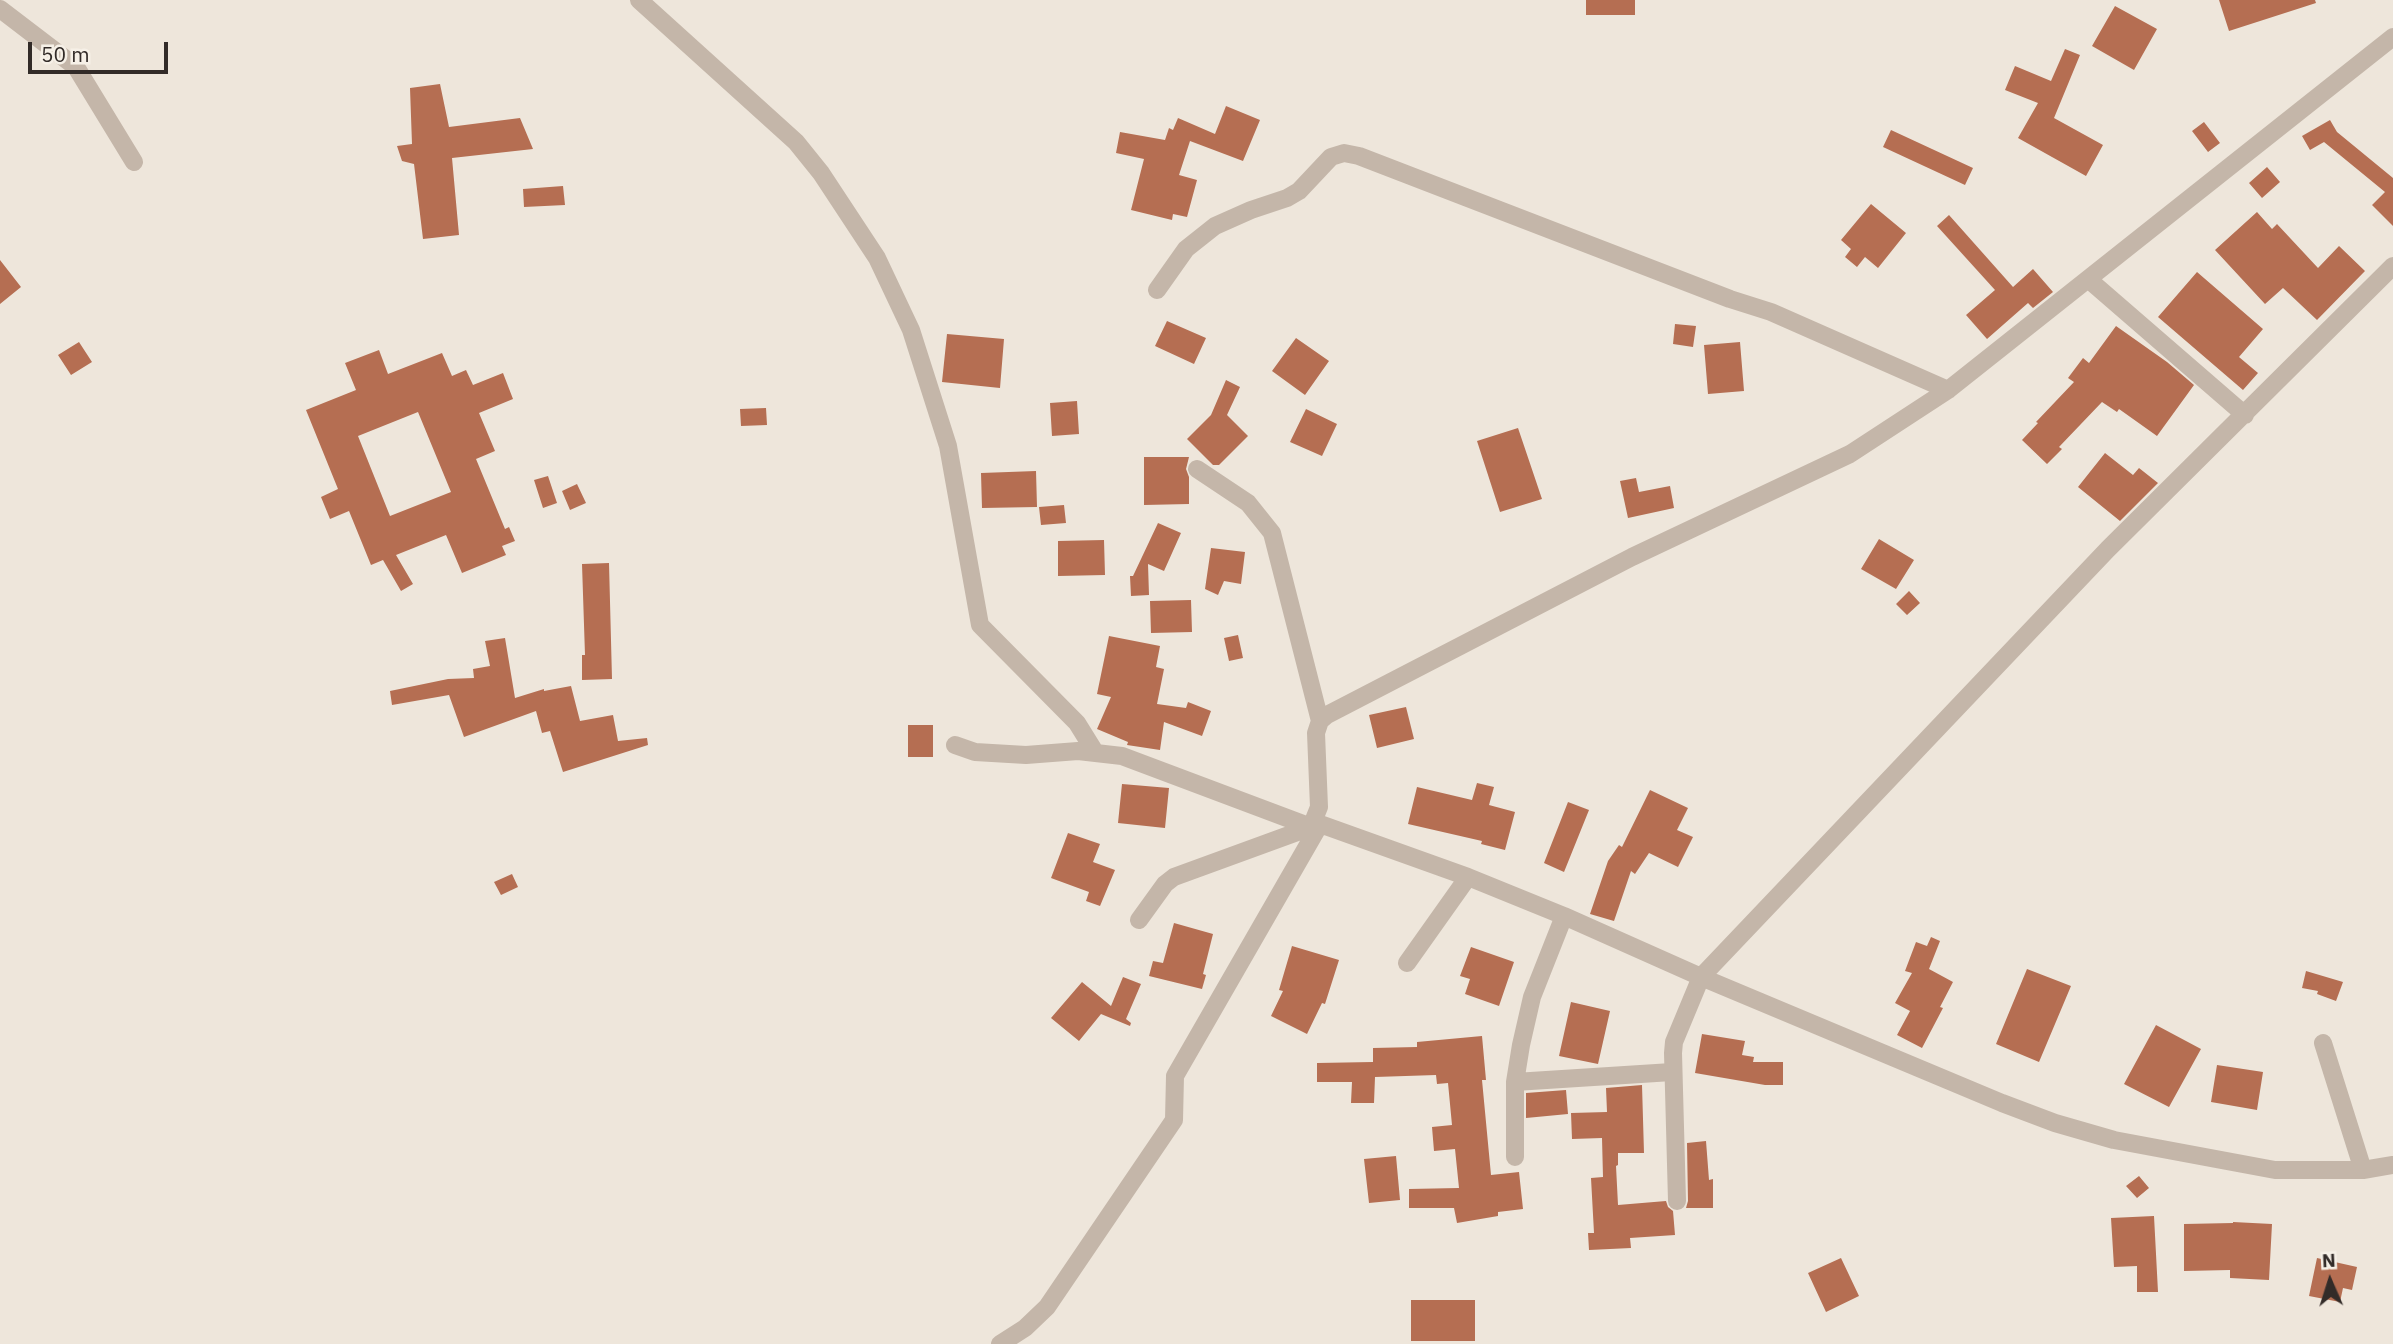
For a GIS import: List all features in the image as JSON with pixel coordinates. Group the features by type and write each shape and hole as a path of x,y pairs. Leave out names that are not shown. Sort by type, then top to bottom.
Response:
{"street":[{"path":"639,0 796,142 827,182 877,258 911,330 948,446 980,625 1077,723 1095,752"},
{"path":"0,9 76,68 134,162"},
{"path":"1000,1344 1025,1328 1047,1307 1174,1120 1175,1076 1315,826 1319,807 1316,733 1320,722 1327,715 1632,557 1850,454 1948,390 2393,37"},
{"path":"1157,290 1186,249 1215,226 1287,198 1299,191 1331,157 1344,153 1359,156 1730,299 1771,312 1948,390"},
{"path":"1677,1201 1672,1072 1674,1042 1701,977 2108,549 2393,266"},
{"path":"2088,279 2245,415"},
{"path":"1197,469 1248,503 1272,533 1320,722"},
{"path":"955,745 975,752 1026,755 1095,752 1122,756 1315,826 1468,877 1701,977 2055,1123 2114,1139 2275,1170 2363,1170 2393,1165"},
{"path":"1139,920 1165,884 1174,877 1315,826"},
{"path":"1407,963 1468,877"},
{"path":"1515,1157 1515,1082 1532,997 1564,916"},
{"path":"2323,1043 2363,1170"},
{"path":"1515,1082 1672,1072"}],"building":[{"path":"1586,0 1635,0 1635,15 1586,15"},
{"path":"2219,0 2315,0 2316,3 2229,31"},
{"path":"2115,6 2157,29 2134,70 2092,46"},
{"path":"2065,49 2080,55 2054,118 2103,145 2086,176 2018,138 2038,103 2005,90 2015,66 2051,81"},
{"path":"440,84 449,127 520,118 533,149 452,158 459,235 423,239 414,164 402,161 397,146 412,144 410,88"},
{"path":"1226,106 1260,120 1243,161 1190,141 1179,175 1197,180 1187,217 1173,214 1172,220 1131,210 1144,159 1116,153 1120,132 1165,140 1169,128 1173,130 1178,118 1215,134"},
{"path":"2330,120 2337,132 2393,178 2393,226 2372,205 2385,192 2324,142 2310,150 2302,136"},
{"path":"2204,122 2220,143 2208,152 2192,131"},
{"path":"1891,130 1973,168 1965,185 1883,147"},
{"path":"2267,167 2280,182 2262,198 2249,183"},
{"path":"563,186 565,205 524,207 523,189"},
{"path":"1871,204 1906,233 1878,268 1865,257 1857,267 1845,257 1851,249 1841,240"},
{"path":"2257,212 2272,229 2277,224 2318,268 2339,246 2365,271 2317,320 2283,288 2265,304 2215,250"},
{"path":"1949,215 2013,287 2033,269 2053,292 2033,308 2028,303 1987,339 1966,315 1995,290 1937,226"},
{"path":"0,260 21,287 0,304"},
{"path":"2197,272 2263,329 2239,357 2258,373 2243,390 2158,317"},
{"path":"1167,321 1206,338 1194,364 1155,346"},
{"path":"1675,324 1696,326 1693,347 1673,344"},
{"path":"2116,326 2194,385 2157,436 2119,409 2117,412 2102,402 2059,447 2062,449 2047,464 2022,440 2074,382 2068,378 2083,358 2089,363"},
{"path":"947,334 1004,339 1000,388 942,382"},
{"path":"1296,338 1329,361 1305,395 1272,371"},
{"path":"79,342 92,362 71,375 58,355"},
{"path":"1740,342 1744,391 1708,394 1704,345"},
{"path":"379,350 388,374 442,353 452,376 466,370 473,385 503,373 513,399 479,413 495,451 476,459 505,529 509,527 515,541 502,546 506,555 462,573 446,535 396,555 413,584 401,591 383,560 371,565 349,511 330,519 321,497 338,489 306,410 356,390 345,363","holes":["418,412 451,492 390,516 358,436"]},
{"path":"1226,380 1240,387 1227,415 1248,436 1219,465 1213,465 1187,439 1211,415"},
{"path":"1077,401 1079,434 1052,436 1050,403"},
{"path":"766,408 767,425 741,426 740,409"},
{"path":"1306,409 1337,424 1322,456 1290,442"},
{"path":"1518,428 1542,499 1500,512 1477,441"},
{"path":"2105,453 2133,475 2139,468 2158,483 2120,521 2078,487"},
{"path":"1144,457 1189,457 1186,469 1189,477 1189,504 1144,505"},
{"path":"1036,471 1037,507 982,508 981,473"},
{"path":"548,476 557,503 543,508 534,480"},
{"path":"1636,478 1639,492 1670,486 1674,508 1628,518 1620,481"},
{"path":"577,484 586,503 570,510 562,491"},
{"path":"1064,505 1066,523 1041,525 1039,507"},
{"path":"1158,523 1181,533 1164,571 1148,564 1149,595 1131,596 1130,576 1133,576"},
{"path":"1879,539 1914,560 1896,589 1861,569"},
{"path":"1104,540 1105,575 1058,576 1058,541"},
{"path":"1211,548 1245,552 1241,584 1224,581 1218,595 1205,589"},
{"path":"609,563 612,679 582,680 582,655 585,655 582,564"},
{"path":"1909,591 1920,603 1907,615 1896,604"},
{"path":"1191,600 1192,632 1151,633 1150,601"},
{"path":"1238,635 1243,658 1229,661 1224,638"},
{"path":"1109,636 1160,646 1156,667 1164,669 1157,704 1186,708 1188,702 1211,711 1202,736 1164,722 1160,750 1127,745 1128,742 1097,729 1111,697 1097,694"},
{"path":"505,638 515,698 544,689 571,686 580,721 613,715 618,741 647,738 648,745 563,772 550,731 542,733 536,711 464,737 449,695 392,705 390,691 448,679 474,678 473,669 490,666 485,641"},
{"path":"1406,707 1414,739 1377,748 1369,715"},
{"path":"908,725 933,725 933,757 908,757"},
{"path":"1477,783 1494,787 1489,805 1515,812 1505,850 1481,844 1482,841 1408,824 1417,787 1472,800"},
{"path":"1122,784 1169,788 1165,828 1118,823"},
{"path":"1650,790 1688,808 1677,830 1693,837 1678,867 1649,853 1635,874 1631,871 1614,921 1590,914 1608,861 1619,845 1622,847"},
{"path":"1568,802 1589,810 1564,872 1544,863"},
{"path":"1068,833 1100,844 1093,862 1115,870 1100,906 1086,901 1089,892 1051,878"},
{"path":"512,874 518,887 501,895 494,882"},
{"path":"1174,923 1213,934 1202,989 1149,976 1153,961 1163,963"},
{"path":"1931,937 1940,941 1929,969 1953,982 1922,1048 1897,1035 1910,1011 1895,1003 1912,973 1905,971 1916,942 1927,946"},
{"path":"1292,946 1339,960 1325,1004 1322,1003 1307,1034 1271,1016 1283,991 1279,990"},
{"path":"1471,947 1514,962 1499,1006 1465,994 1470,979 1460,976"},
{"path":"2027,969 2071,986 2039,1062 1996,1044"},
{"path":"2306,971 2343,982 2336,1001 2317,994 2318,991 2302,988"},
{"path":"1123,977 1141,984 1126,1019 1131,1023 1130,1026 1101,1014 1079,1041 1051,1018 1082,982 1111,1006"},
{"path":"1571,1002 1610,1011 1598,1064 1559,1056"},
{"path":"2156,1025 2201,1049 2169,1107 2124,1084"},
{"path":"1702,1034 1745,1041 1742,1055 1754,1057 1753,1062 1783,1062 1783,1085 1765,1085 1695,1073"},
{"path":"1482,1036 1486,1080 1482,1080 1491,1175 1519,1172 1523,1209 1498,1212 1498,1216 1457,1223 1454,1208 1409,1208 1409,1189 1459,1188 1455,1149 1434,1151 1432,1127 1452,1125 1448,1083 1437,1084 1436,1075 1375,1077 1374,1103 1351,1103 1352,1082 1317,1082 1317,1063 1373,1062 1373,1048 1417,1047 1417,1042"},
{"path":"2217,1065 2263,1072 2257,1110 2211,1102"},
{"path":"1642,1085 1644,1153 1618,1153 1618,1205 1666,1201 1673,1211 1675,1235 1630,1238 1631,1248 1589,1250 1588,1233 1594,1233 1591,1178 1603,1177 1602,1138 1572,1139 1571,1113 1607,1112 1606,1088"},
{"path":"1566,1090 1568,1114 1526,1118 1526,1093"},
{"path":"1706,1141 1709,1180 1713,1179 1713,1208 1686,1208 1687,1143"},
{"path":"1396,1156 1400,1200 1369,1203 1364,1159"},
{"path":"2139,1176 2149,1188 2137,1198 2126,1186"},
{"path":"2154,1216 2158,1292 2137,1292 2137,1266 2114,1267 2111,1218"},
{"path":"2184,1224 2272,1224 2269,1280 2230,1278 2230,1270 2184,1271"},
{"path":"1841,1258 1859,1296 1826,1312 1808,1273"},
{"path":"2317,1258 2357,1267 2352,1290 2343,1288 2340,1302 2309,1296"},
{"path":"1411,1300 1475,1300 1475,1341 1411,1341"}]}
